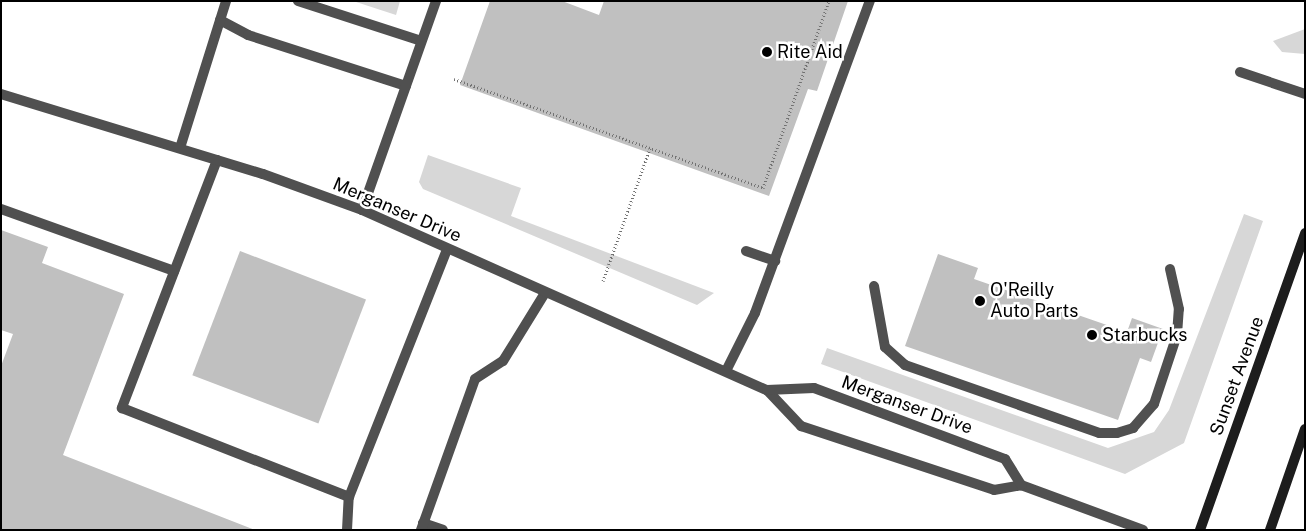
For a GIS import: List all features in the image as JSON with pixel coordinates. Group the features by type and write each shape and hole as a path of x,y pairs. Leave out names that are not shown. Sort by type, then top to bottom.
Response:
{"main road":[{"name":"Sunset Avenue","path":"1200,530 1305,233"},
{"path":"1270,530 1305,429"}],"street":[{"path":"180,148 226,1"},
{"path":"298,1 422,41"},
{"path":"362,210 436,1"},
{"path":"726,371 775,261 870,1"},
{"path":"220,20 248,35 406,86"},
{"path":"1240,72 1305,94"},
{"name":"Merganser Drive","path":"1,94 180,148 362,210 545,293 767,390 801,426 994,490 1021,485 1005,459 814,388 767,390"},
{"path":"217,160 122,408 349,497"},
{"path":"1,209 174,271"},
{"path":"347,530 349,497 447,249"},
{"path":"746,251 775,261"},
{"path":"874,286 885,347 906,365 1099,433 1117,433 1133,428 1154,404 1174,344 1179,309 1170,269"},
{"path":"443,530 422,526 475,379 503,361 545,293"},
{"path":"1021,485 1143,530"}],"path":[{"path":"454,79 763,188 829,1"},
{"path":"603,281 650,148"}],"shaded area":[{"path":"353,1 400,1 396,15"},
{"path":"1305,29 1305,54 1282,52 1273,41"},
{"path":"428,155 521,188 511,216 714,293 697,305 423,189 419,182"},
{"path":"1244,214 1263,221 1184,443 1125,474 821,364 827,348 1108,448 1154,432 1169,410"}],"building":[{"path":"490,1 562,1 599,15 604,1 848,1 817,91 808,89 769,196 460,85"},
{"path":"1,230 48,247 42,263 124,294 63,455 255,530 1,530 1,366 13,334 1,330"},
{"path":"240,251 366,299 318,424 192,375"},
{"path":"938,254 978,268 974,279 1127,332 1132,318 1163,329 1151,362 1140,358 1118,420 905,346"}],"place":[{"name":"Rite Aid","path":"767,52"},
{"name":"O'Reilly Auto Parts","path":"980,301"},
{"name":"Starbucks","path":"1092,335"}]}
